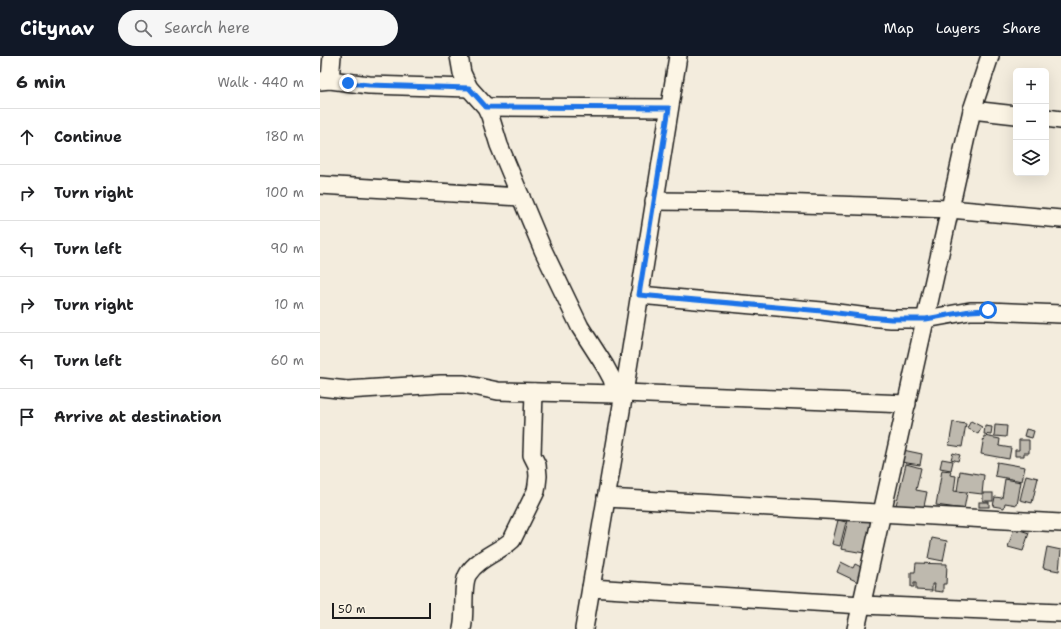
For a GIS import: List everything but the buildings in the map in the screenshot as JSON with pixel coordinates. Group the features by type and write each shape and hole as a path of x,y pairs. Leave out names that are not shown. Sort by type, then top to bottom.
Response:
{"street":[{"path":"332,56 325,80 369,85 469,88"},
{"path":"459,56 462,73 469,88 486,107 490,116 499,145 543,250 580,327 605,366 620,394"},
{"path":"584,629 606,498 620,394 639,295 678,56"},
{"path":"856,629 972,110 990,56"},
{"path":"486,107 669,108"},
{"path":"972,110 1013,115"},
{"path":"1049,118 1061,120"},
{"path":"320,185 521,197"},
{"path":"654,201 746,202 950,209 1061,219"},
{"path":"639,295 822,311 868,317 926,319 970,311 988,310 1061,314"},
{"path":"320,387 347,390 464,384 498,391 907,404"},
{"path":"462,629 467,575 473,568 512,540 536,491 538,476 537,465 532,455 534,392"},
{"path":"606,498 1061,523"},
{"path":"591,588 862,605 1061,613"}],"route":[{"path":"348,83 469,88 486,107 669,108 639,295 822,311 891,319 926,319 970,311 988,310"}]}
